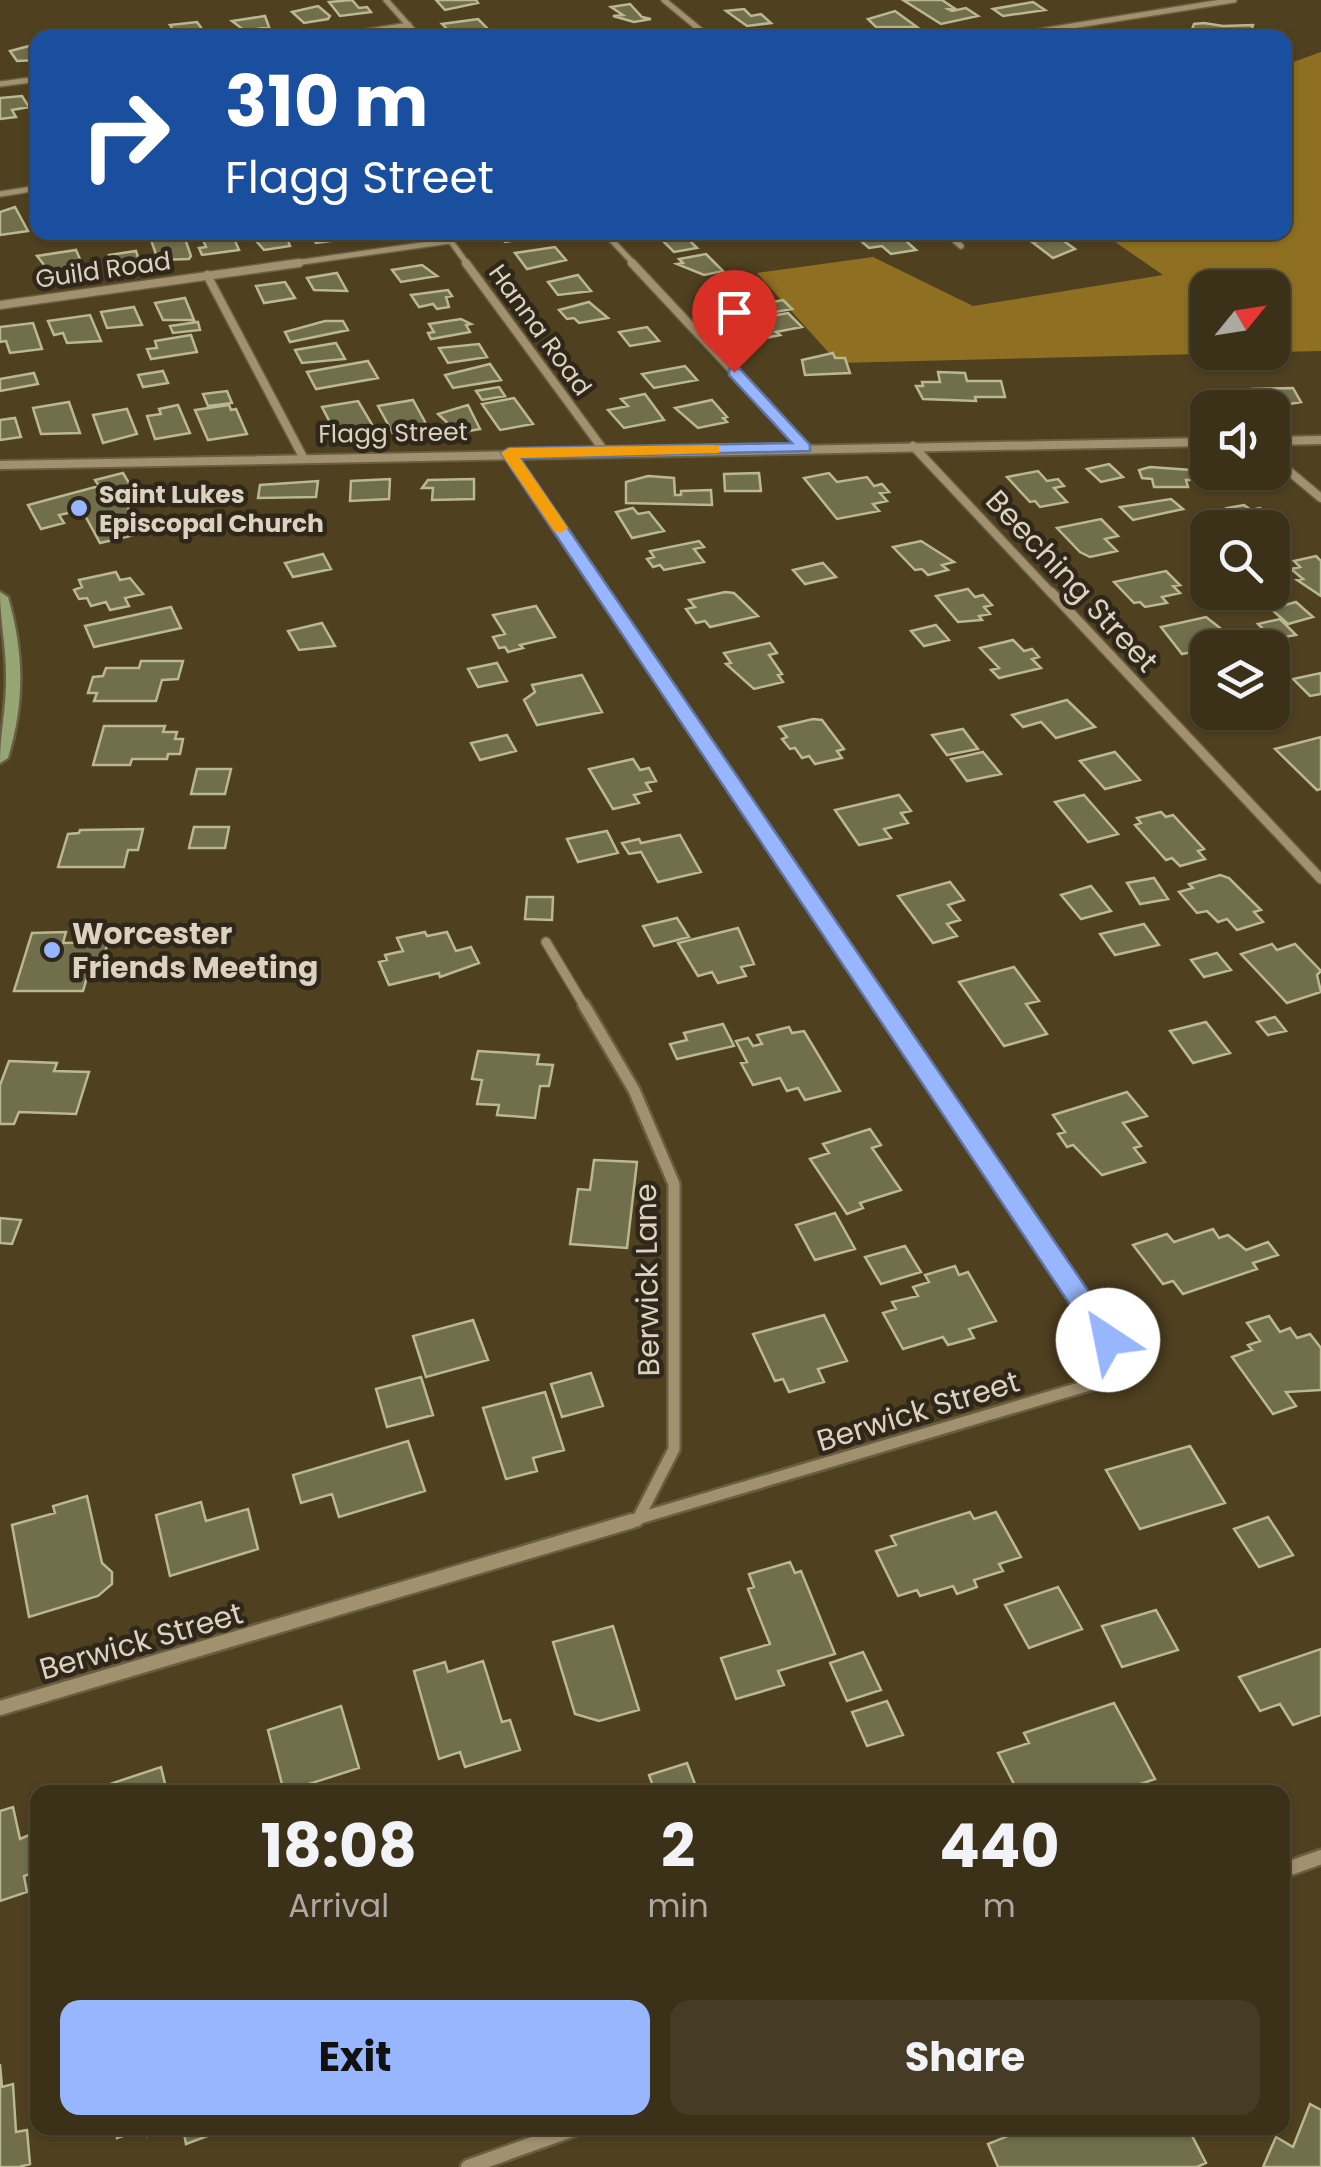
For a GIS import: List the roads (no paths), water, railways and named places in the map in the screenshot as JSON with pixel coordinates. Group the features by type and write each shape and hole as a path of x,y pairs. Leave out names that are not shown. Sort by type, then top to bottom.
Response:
{"main road":[{"path":"0,596 16,698 0,758"}],"street":[{"path":"386,0 413,30"},
{"path":"664,0 700,30"},
{"path":"1047,30 1234,0"},
{"path":"376,30 409,25"},
{"path":"0,84 30,79"},
{"path":"0,194 30,189"},
{"path":"611,240 805,448"},
{"path":"954,240 961,246"},
{"name":"Guild Road","path":"0,304 450,241"},
{"name":"Hanna Road","path":"450,241 604,452"},
{"path":"206,275 304,457"},
{"path":"1290,441 1321,440"},
{"name":"Flagg Street","path":"0,465 1190,442"},
{"name":"Beeching Street","path":"913,446 1321,879"},
{"name":"Berwick Street","path":"0,1708 1130,1373 509,453"},
{"path":"1290,472 1321,498"},
{"name":"Berwick Lane","path":"546,942 642,1105 674,1184 674,1449 637,1521"},
{"path":"1290,1868 1321,1857"},
{"path":"468,2167 557,2135"}],"place":[{"name":"Saint Lukes Episcopal Church","path":"79,508"},
{"name":"Worcester Friends Meeting","path":"52,950"}]}
